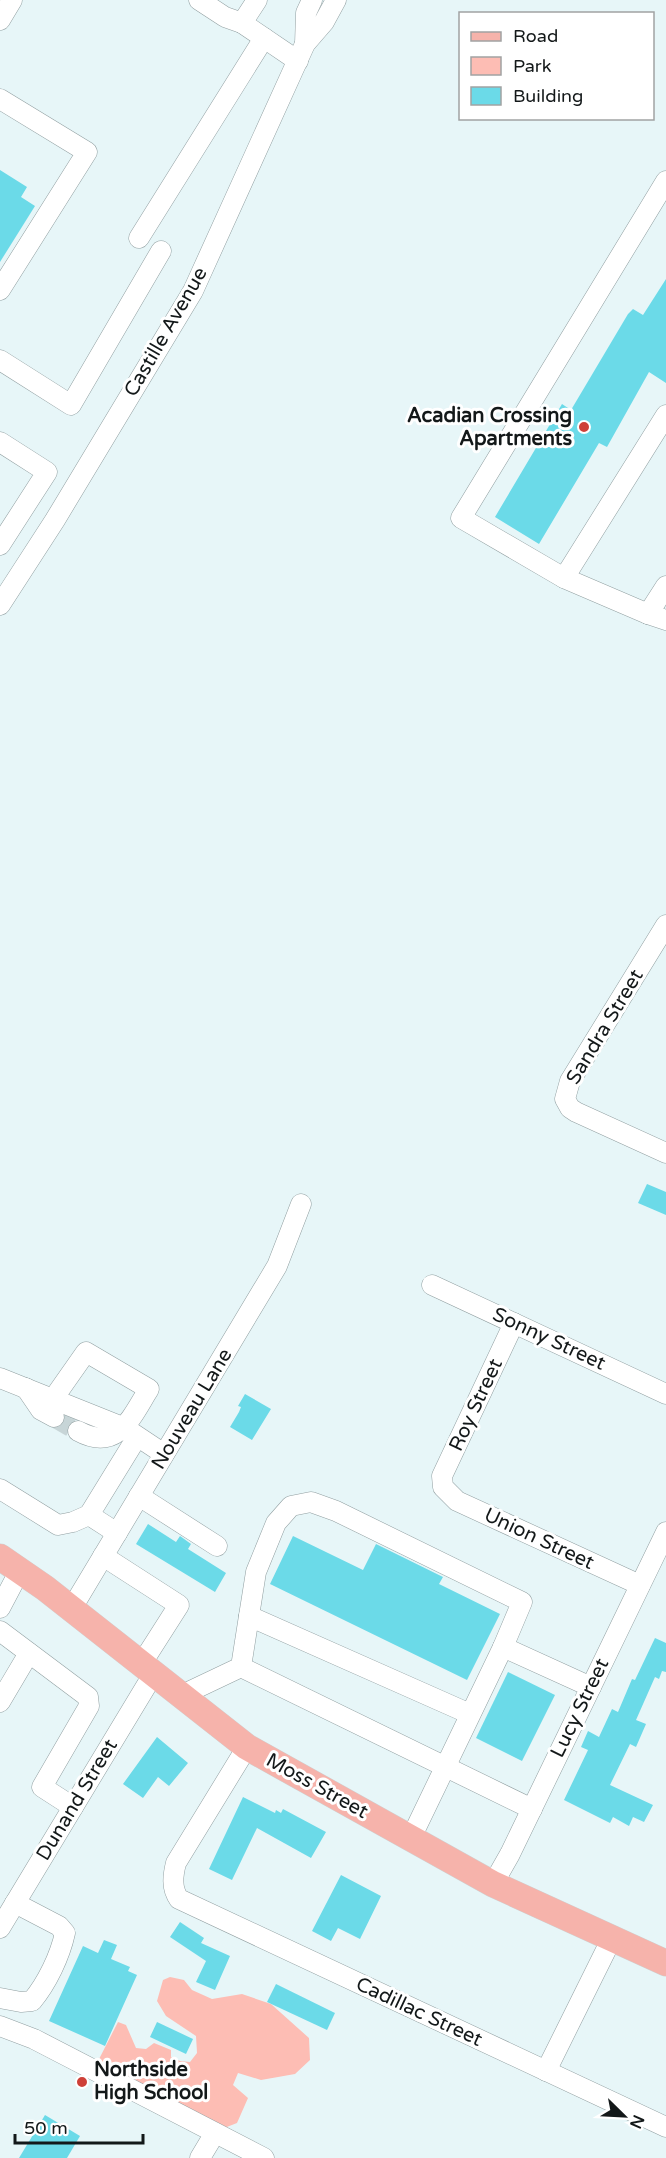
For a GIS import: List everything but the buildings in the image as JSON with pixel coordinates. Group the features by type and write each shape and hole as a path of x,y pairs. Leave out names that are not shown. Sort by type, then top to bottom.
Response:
{"main road":[{"name":"Moss Street","path":"10,1564 72,1608 247,1747 494,1884 666,1963"}],"street":[{"path":"0,20 12,0"},
{"path":"199,0 225,17 242,23 264,38 302,53"},
{"path":"242,23 257,0"},
{"name":"Castille Avenue","path":"302,53 306,13 312,0"},
{"name":"Castille Avenue","path":"0,605 56,520 194,291 302,53 336,0"},
{"path":"140,238 264,38"},
{"path":"0,99 87,152 0,290"},
{"path":"666,182 461,518 564,578 657,617 666,585"},
{"path":"0,360 71,405 161,251"},
{"path":"564,578 666,415"},
{"path":"0,442 47,471 0,545"},
{"name":"Sandra Street","path":"666,925 570,1082 565,1099 570,1108 576,1112 666,1153"},
{"name":"Nouveau Lane","path":"72,1608 277,1266 301,1204"},
{"name":"Sonny Street","path":"432,1285 666,1394"},
{"name":"Roy Street","path":"443,1487 442,1476 514,1323"},
{"path":"0,1489 58,1525 89,1515 131,1433 149,1389 86,1352 53,1408"},
{"path":"0,1378 26,1388 53,1408 131,1433 164,1454"},
{"path":"78,1431 94,1436 110,1437 131,1433"},
{"name":"Union Street","path":"443,1487 457,1501 640,1585"},
{"path":"139,1496 217,1546"},
{"path":"241,1667 256,1572 276,1523 291,1506 311,1502 336,1511 522,1602 503,1647 411,1838"},
{"path":"89,1515 117,1533"},
{"name":"Lucy Street","path":"494,1884 666,1532"},
{"name":"Dunand Street","path":"0,1928 73,1807 148,1668 179,1605 103,1556"},
{"path":"0,1608 10,1564"},
{"path":"249,1616 470,1714"},
{"path":"0,1631 88,1697 89,1706 42,1787 73,1807"},
{"path":"503,1647 591,1687"},
{"path":"0,1702 29,1653"},
{"path":"182,1695 241,1667"},
{"path":"241,1667 532,1809"},
{"name":"Cadillac Street","path":"247,1747 180,1854 173,1874 175,1894 178,1899 666,2127"},
{"path":"0,1998 21,2002 32,2001 41,1991 63,1944 65,1933 59,1926 15,1903"},
{"path":"546,2071 612,1938"},
{"path":"0,2026 34,2040 264,2158"},
{"path":"200,2158 215,2133"}],"green space":[{"path":"170,1977 184,1980 192,1990 212,1999 242,1994 271,2004 309,2038 310,2060 295,2074 261,2080 238,2073 233,2085 248,2098 237,2123 214,2132 97,2063 118,2022 126,2025 136,2048 146,2049 154,2043 171,2050 171,2057 190,2062 197,2053 196,2036 166,2016 157,2001 163,1980"}],"tunnel":[{"path":"54,1417 78,1431"}],"place":[{"name":"Acadian Crossing Apartments","path":"584,427"},
{"name":"Northside High School","path":"82,2082"}]}
